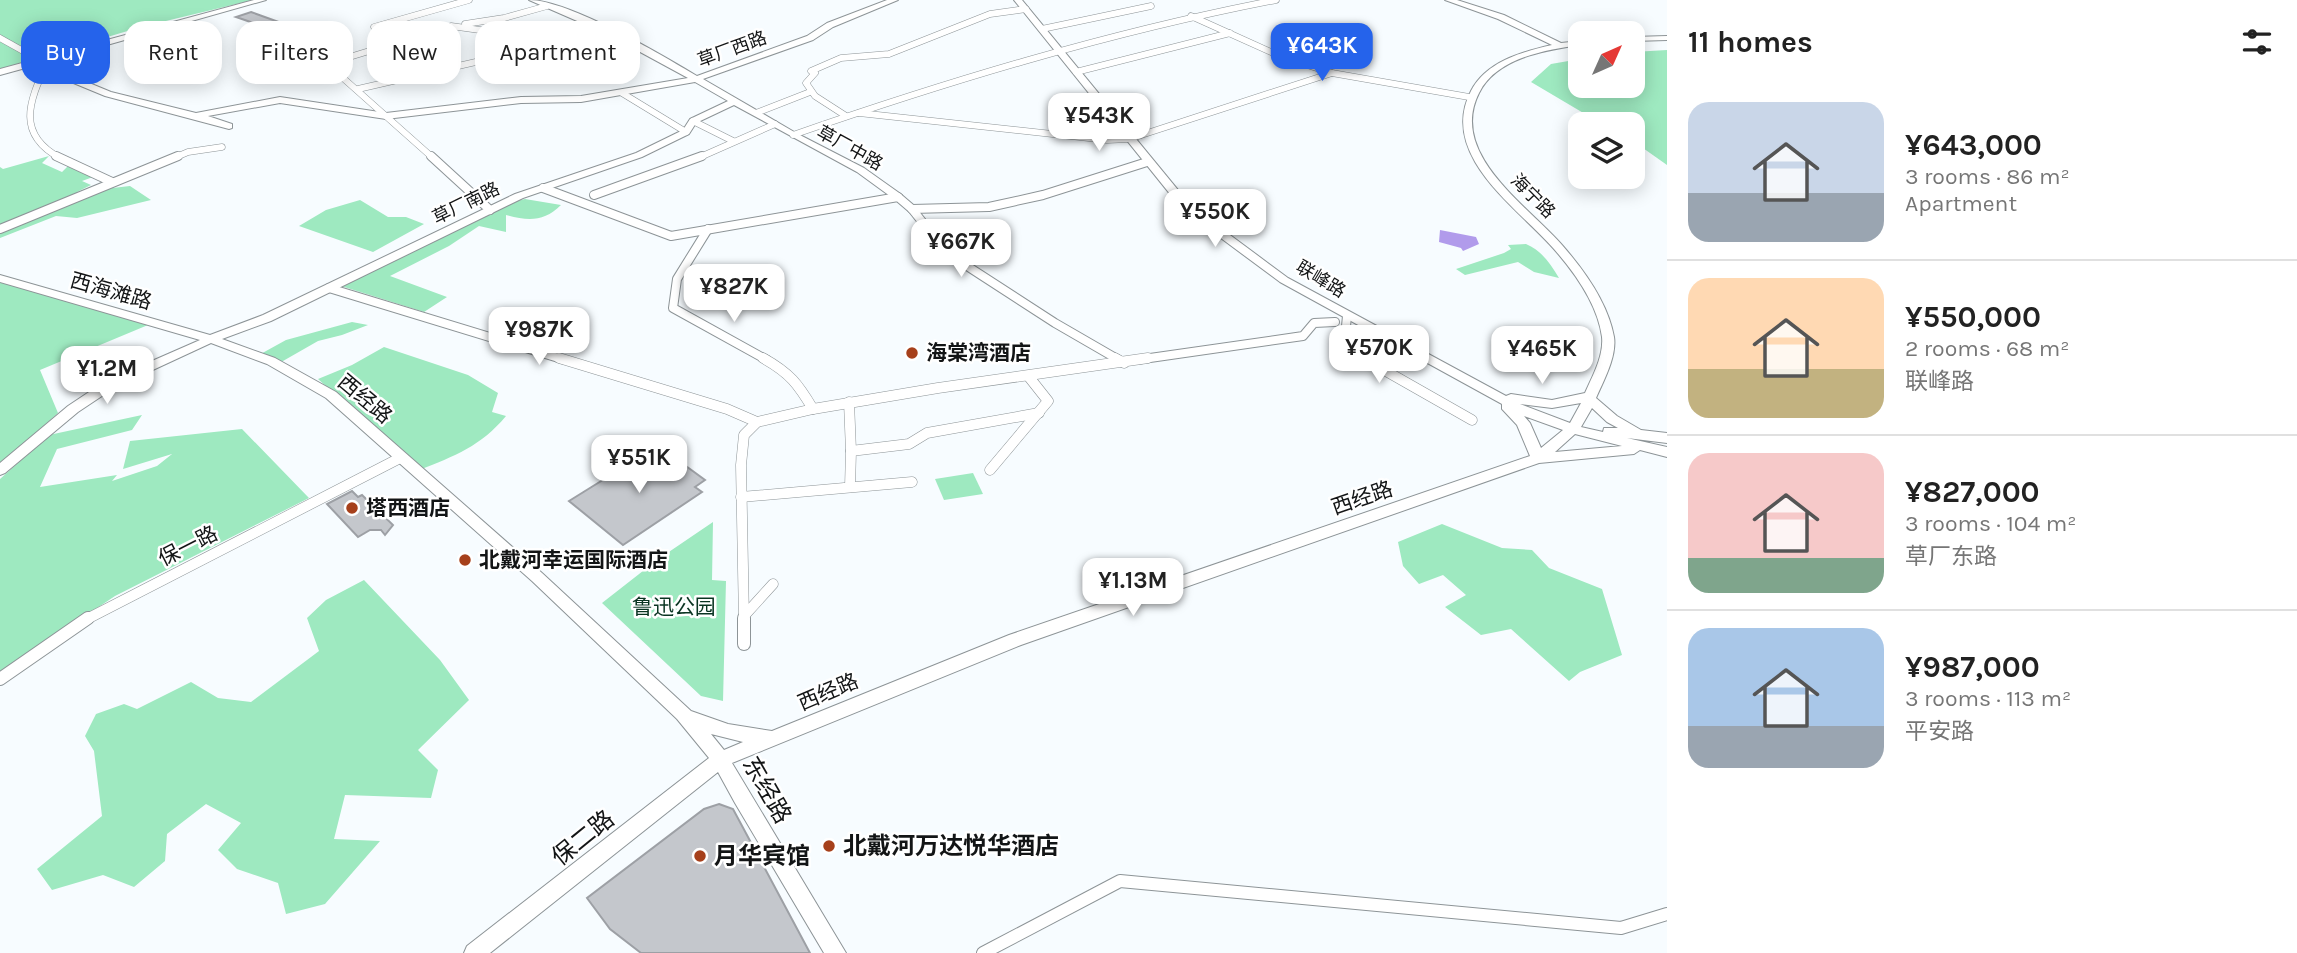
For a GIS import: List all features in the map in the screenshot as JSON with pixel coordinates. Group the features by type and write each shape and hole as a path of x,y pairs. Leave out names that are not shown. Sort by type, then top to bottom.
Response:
{"main road":[{"path":"110,41 262,0"},
{"name":"草厂中路","path":"533,0 586,21"},
{"name":"草厂西路","path":"198,115 280,100 386,116 521,100 581,99 622,93 696,79 810,38 830,25 894,0"},
{"path":"1449,0 1501,18 1558,45"},
{"name":"联峰路","path":"1024,4 1147,162 1174,192 1222,234 1284,279 1526,412 1573,429 1649,442 1667,452"},
{"path":"1645,39 1667,38"},
{"path":"1469,97 1484,78 1507,62 1568,44"},
{"name":"草厂中路","path":"640,49 878,180 898,197"},
{"path":"0,72 21,68"},
{"name":"草厂西路","path":"76,84 229,125"},
{"name":"海宁路","path":"1469,97 1465,112 1466,132 1475,153 1495,183 1557,246 1597,302 1608,340 1608,356 1573,429"},
{"path":"686,132 693,121 735,101"},
{"name":"草厂南路","path":"0,470 90,396 211,339 267,318 490,210 543,188 639,155 686,132"},
{"name":"西海滩路","path":"0,278 211,339"},
{"name":"西经路","path":"211,339 271,361 331,395 537,577 683,714 721,759 1015,640 1538,457 1573,429"},
{"path":"1496,396 1552,404 1588,397 1629,430 1649,442"},
{"path":"1496,396 1523,423 1538,457 1649,442"},
{"name":"联峰路","path":"1649,442 1667,438"},
{"path":"683,714 705,725 726,731 773,737"},
{"name":"保二路","path":"474,953 721,759"},
{"name":"东经路","path":"721,759 741,797 836,953"}],"street":[{"path":"395,21 469,0"},
{"path":"793,135 1057,49 1191,16 1276,0"},
{"path":"846,116 810,92 806,83 815,74 811,71 840,58 888,54 944,35 965,22 1024,4"},
{"path":"461,24 504,18 547,6"},
{"path":"1042,29 1151,6"},
{"path":"1191,16 1282,57 1332,73 1469,97"},
{"path":"1076,72 1230,33"},
{"path":"0,41 8,41 21,49"},
{"path":"367,51 343,58 335,64 334,70 490,210"},
{"path":"358,89 475,60"},
{"path":"855,113 1107,140 1129,139 1332,73"},
{"path":"35,84 30,97 28,119 33,136 54,155 112,182"},
{"path":"756,113 810,92"},
{"path":"622,93 686,132"},
{"path":"693,121 733,141"},
{"path":"594,195 682,165 775,124"},
{"path":"0,229 188,152 222,148"},
{"path":"912,209 989,207 1043,195 1147,162"},
{"path":"543,188 670,236 898,197"},
{"name":"草厂中路","path":"898,197 912,209 947,253 1055,323 1124,363"},
{"path":"708,229 677,279 673,307 785,370 798,384 813,409"},
{"path":"329,288 727,409 757,422"},
{"path":"1347,316 1344,347 1472,421"},
{"path":"744,645 741,497 744,435 757,422 849,402 1303,336 1314,323 1335,322"},
{"path":"990,470 1048,401 1029,377"},
{"path":"849,402 850,487"},
{"path":"851,451 909,444 927,433 1039,414"},
{"name":"保一路","path":"0,680 86,619 400,458"},
{"path":"741,497 912,482"},
{"path":"744,616 773,584"},
{"path":"983,953 1120,881 1621,928 1667,914"}],"green space":[{"path":"0,0 253,0 166,21 124,21 124,32 110,36 110,21 21,21 21,63 0,69"},
{"path":"1667,50 1667,165 1645,149 1645,112 1582,112 1531,82 1551,64 1568,61 1568,98 1645,98 1645,51"},
{"path":"49,156 42,163 62,172 72,162 93,177 82,181 91,185 77,192 130,186 151,200 77,218 56,216 0,238 0,167 3,169"},
{"path":"525,199 561,205 548,215 535,219 506,215 506,232 479,226 449,246 390,276 447,297 424,312 341,286 513,202"},
{"path":"360,200 388,217 406,217 424,224 373,252 299,226 326,210"},
{"path":"1526,244 1545,258 1559,278 1534,272 1518,262 1465,275 1456,269 1504,253 1511,249 1508,245"},
{"path":"0,281 148,325 40,370 58,413 0,465"},
{"path":"352,322 368,325 318,341 276,365 257,356 286,340"},
{"path":"384,347 468,375 498,393 492,412 506,416 477,443 419,470 318,379 352,365"},
{"path":"142,415 132,430 57,449 40,487 117,475 112,481 157,466 172,454 123,469 130,441 242,429 309,498 115,596 0,673 0,479 49,435"},
{"path":"973,473 983,494 944,500 935,479"},
{"name":"鲁迅公园","path":"713,522 712,580 726,581 723,701 701,696 602,603 657,560"},
{"path":"1442,524 1502,548 1532,550 1549,568 1602,589 1622,655 1580,672 1569,681 1511,629 1481,635 1445,607 1466,595 1443,575 1419,584 1403,566 1398,542"},
{"path":"364,580 440,660 469,700 418,750 438,770 431,798 345,795 334,839 380,841 325,904 286,914 278,883 237,869 218,850 241,823 206,804 167,834 165,861 134,887 103,875 52,890 37,869 102,816 94,751 85,736 96,714 124,704 137,709 191,682 218,698 251,702 319,651 307,618 326,600"}],"shaded area":[{"path":"1440,230 1476,237 1479,244 1463,251 1461,248 1439,242"}],"building":[{"path":"251,12 276,21 248,21 236,17"},
{"path":"664,450 705,480 695,487 702,492 623,545 569,501 648,452 654,456"},
{"name":"塔西酒店","path":"352,491 358,497 362,495 393,525 385,535 381,530 370,530 358,537 327,504"},
{"name":"月华宾馆","path":"719,804 733,809 810,953 641,953 610,929 587,898 704,809"}],"place":[{"name":"海棠湾酒店","path":"912,353"},
{"name":"塔西酒店","path":"352,508"},
{"name":"北戴河幸运国际酒店","path":"465,560"},
{"name":"北戴河万达悦华酒店","path":"829,846"},
{"name":"月华宾馆","path":"700,856"}]}
